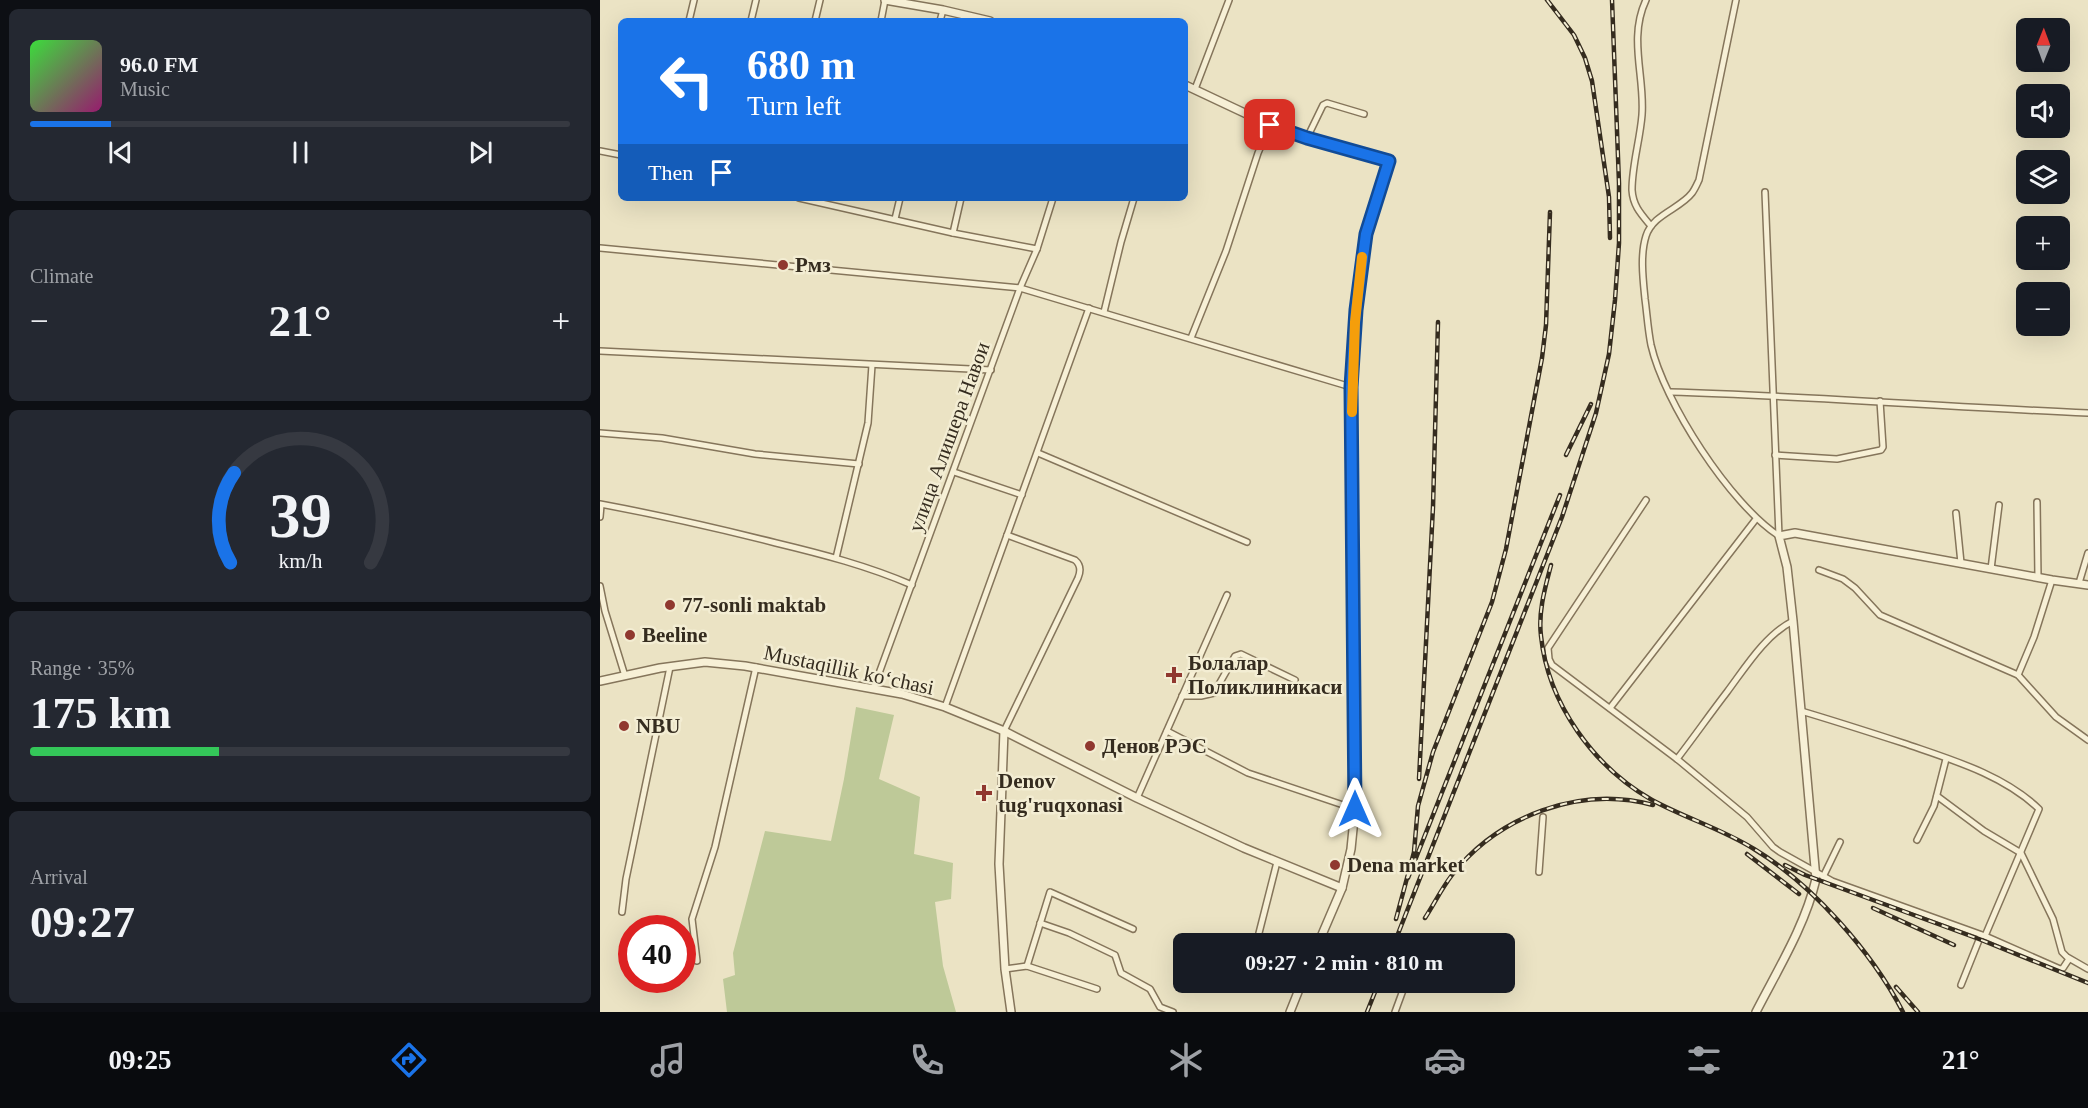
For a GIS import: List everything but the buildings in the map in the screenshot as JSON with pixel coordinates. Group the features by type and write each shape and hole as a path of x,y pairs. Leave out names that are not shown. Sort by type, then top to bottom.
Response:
{"street":[{"path":"690,18 694,0"},
{"path":"752,18 756,0"},
{"path":"816,18 820,0"},
{"path":"882,18 885,0 977,18"},
{"path":"1195,89 1229,0"},
{"path":"1646,0 1642,8 1638,32 1638,70 1642,114 1632,190 1636,209 1651,226"},
{"path":"1736,0 1699,180 1692,193 1651,226 1646,235 1643,254 1643,286 1651,345 1670,392 1694,441 1756,519 1779,536 1796,533 2038,578 2088,585"},
{"path":"941,18 943,10"},
{"path":"1188,86 1270,125 1389,161 1366,234 1357,297 1351,387 1355,809 1351,849 1342,888 1323,933"},
{"path":"1307,138 1323,105 1327,103 1364,114"},
{"path":"1191,338 1226,251 1258,153 1270,125"},
{"path":"600,151 618,154"},
{"path":"1765,192 1779,536 1787,567 1820,876"},
{"path":"814,201 953,233 1037,249"},
{"path":"838,206 839,201"},
{"path":"895,219 899,201"},
{"path":"953,233 960,201"},
{"name":"улица Алишера Навои","path":"874,687 1020,288 1037,249 1052,201"},
{"path":"1104,312 1133,201"},
{"path":"600,248 1020,288 1351,387"},
{"path":"945,707 1089,308"},
{"path":"600,351 991,370"},
{"path":"836,558 868,423 872,365"},
{"path":"1670,392 1880,400 1940,406 2088,413"},
{"path":"1775,455 1836,459 1881,450 1883,447 1880,400"},
{"path":"600,433 663,438 755,454 859,464"},
{"path":"1038,453 1247,542"},
{"path":"954,472 1022,495"},
{"path":"1646,500 1548,648 1552,665 1677,759 1747,817 1773,847 1820,876 1983,935 2060,969 2069,959"},
{"path":"2037,502 2038,578"},
{"path":"600,517 601,504 653,513 836,558 881,571 912,585"},
{"path":"1991,569 1999,504"},
{"path":"1956,513 1961,563"},
{"path":"1610,708 1756,519"},
{"path":"1007,534 1075,560 1080,570 1004,731 999,864 1005,969 1011,1012"},
{"path":"2079,583 2088,553"},
{"path":"1819,570 1843,579 1855,588 1880,615 2018,675 2056,717 2088,740"},
{"path":"2018,675 2034,637 2052,580"},
{"path":"600,586 605,611 625,676"},
{"path":"1137,798 1227,595"},
{"path":"1677,759 1745,668 1777,631 1793,621"},
{"path":"1182,696 1206,696 1214,693 1237,654 1243,654 1295,680"},
{"name":"Mustaqillik ko‘chasi","path":"600,681 705,662 756,667 902,694 945,707 1004,731 1137,798 1277,862 1342,888"},
{"path":"622,912 626,879 670,667"},
{"path":"697,961 692,920 715,847 756,667"},
{"path":"1801,711 1946,759 2008,784 2026,796 2039,809 1961,985"},
{"path":"1167,731 1248,773 1355,809"},
{"path":"1917,840 1937,796 1946,759"},
{"path":"1937,796 1984,831 2021,853 2053,919 2062,952 2069,959 2088,969"},
{"path":"1539,872 1543,817"},
{"path":"1756,1012 1800,925 1820,876 1840,842"},
{"path":"1259,933 1277,862"},
{"path":"1027,966 1049,894 1052,892 1133,929"},
{"path":"1040,923 1069,933 1115,955 1121,973 1150,989 1160,1007 1173,1012"},
{"path":"1005,969 1027,966 1098,989"},
{"path":"1290,1012 1298,993"},
{"path":"1395,1012 1402,993"}],"green space":[{"path":"856,707 894,715 879,779 920,797 914,854 953,863 951,899 935,902 943,966 956,1012 727,1012 723,979 735,975 733,953 765,831 831,841"}],"railway":[{"path":"1547,0 1574,35 1585,58 1592,81 1609,197 1610,238"},
{"path":"1398,933 1562,517 1596,413 1609,354 1619,243 1612,0"},
{"path":"1396,919 1414,852 1418,806 1433,752 1492,602 1506,549 1542,358 1546,325 1550,212"},
{"path":"1419,779 1433,507 1438,322"},
{"path":"1566,455 1591,404"},
{"path":"1408,878 1560,495"},
{"path":"1551,565 1540,618 1545,661 1564,709 1593,752 1611,770 1652,800 1742,842 1797,881 1839,921 1858,943 1903,1012"},
{"path":"1425,918 1448,880 1471,854 1493,836 1517,822 1542,810 1597,799 1625,800 1653,805"},
{"path":"1747,854 1799,894"},
{"path":"1785,865 1805,875 1979,939 2088,983"},
{"path":"1873,908 1954,945"},
{"path":"1896,987 1918,1012"},
{"path":"1367,1012 1375,993"}],"slow traffic":[{"path":"1352,412 1351,387 1355,322 1362,257"}],"place":[{"name":"Рмз","path":"783,265"},
{"name":"77-sonli maktab","path":"670,605"},
{"name":"Beeline","path":"630,635"},
{"name":"Болалар Поликлиникаси","path":"1174,675"},
{"name":"NBU","path":"624,726"},
{"name":"Денов РЭС","path":"1090,746"},
{"name":"Denov tug'ruqxonasi","path":"984,793"},
{"name":"Dena market","path":"1335,865"}],"route":[{"path":"1270,125 1389,161 1366,234 1356,310 1351,387 1355,809"}]}
